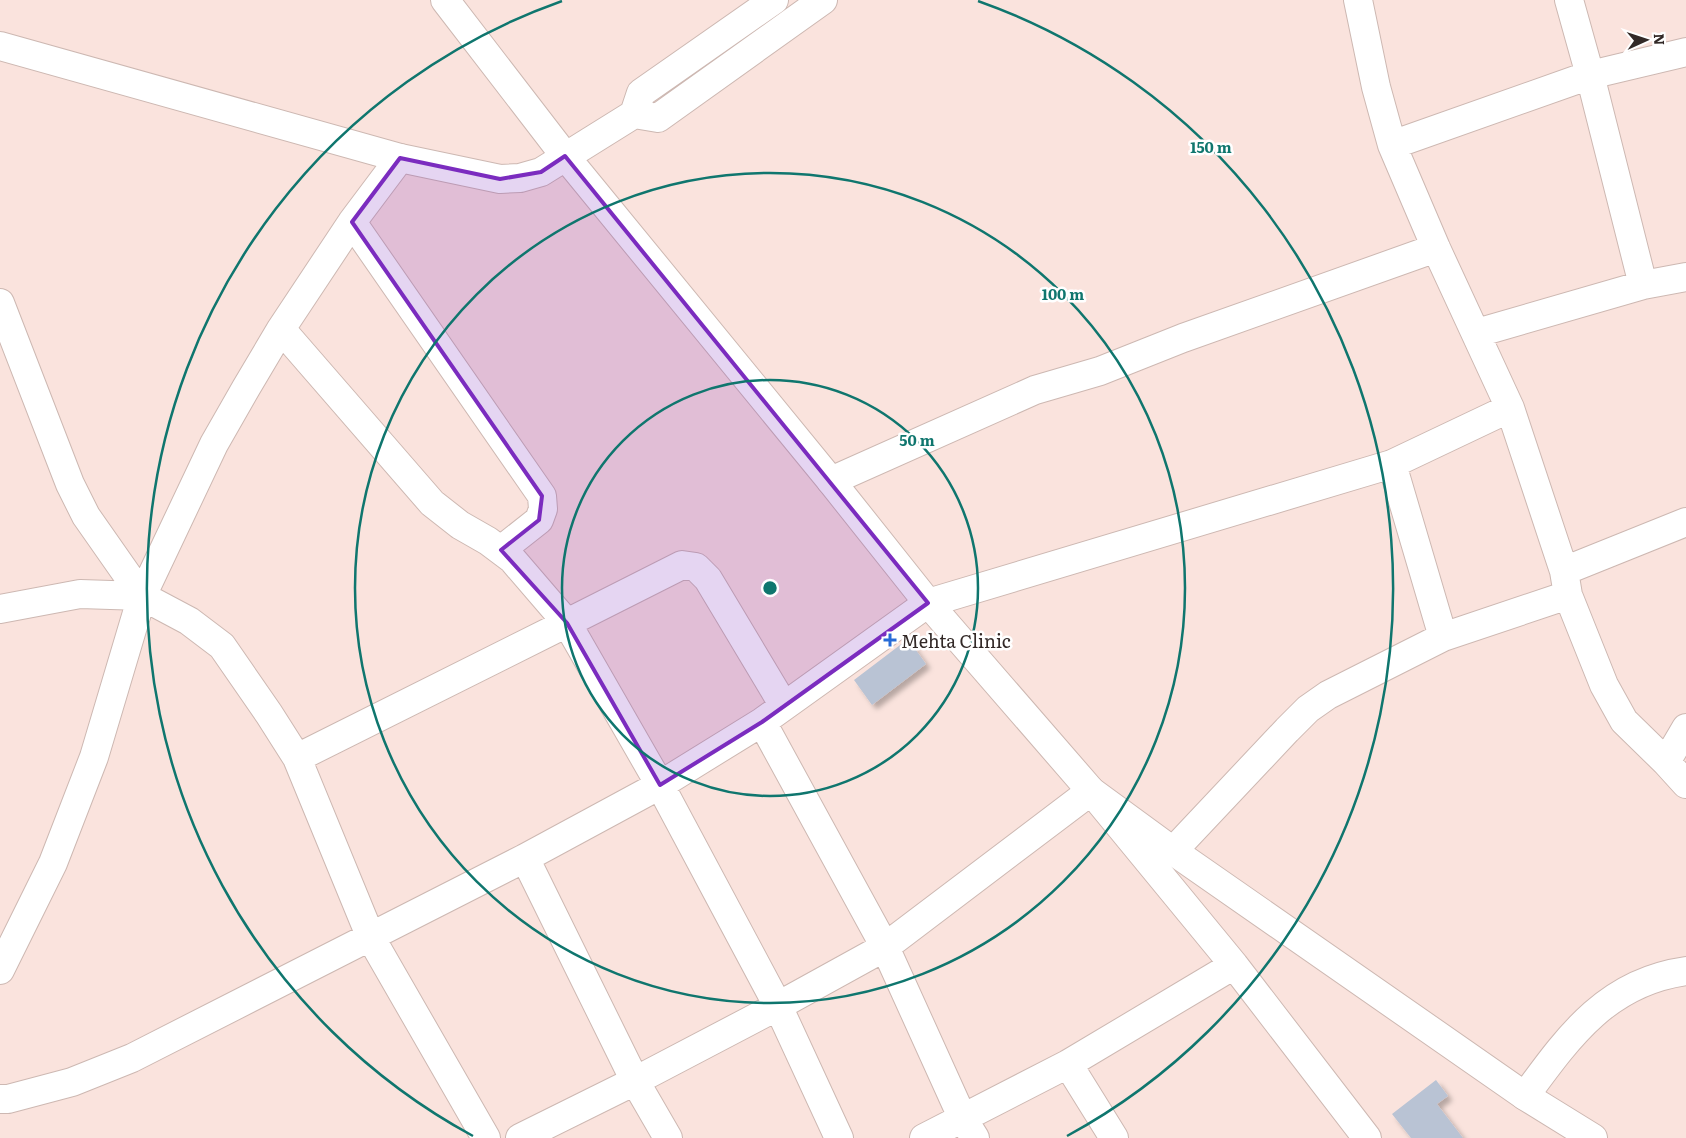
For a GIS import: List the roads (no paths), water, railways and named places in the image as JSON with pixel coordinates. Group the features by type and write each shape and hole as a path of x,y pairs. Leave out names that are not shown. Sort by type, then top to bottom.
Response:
{"street":[{"path":"445,0 565,156 832,481 928,602 1091,791 1234,966 1367,1138"},
{"path":"0,46 400,158 500,179 520,178 540,172 634,114 641,93 774,0"},
{"path":"634,114 658,118 823,0"},
{"path":"1358,0 1376,87 1392,145 1436,248 1477,333 1510,408 1566,583 1604,685 1624,721 1686,784"},
{"path":"1569,0 1644,285"},
{"path":"1392,145 1590,75 1686,52"},
{"path":"0,970 53,863 94,757 142,596 214,444 281,328 352,222 400,158"},
{"path":"352,222 542,496 544,509 539,520 501,550"},
{"path":"832,481 1035,390 1100,371 1183,338 1436,248"},
{"path":"1477,333 1644,285 1686,277"},
{"path":"0,302 70,484 86,516 142,596"},
{"path":"281,328 432,503 460,525 501,550 512,559 567,623 660,785 778,1006 839,1138"},
{"path":"0,1099 8,1099 72,1082 132,1058 525,858 660,785 762,722 928,602 1392,464 1510,408"},
{"path":"1392,464 1443,637"},
{"path":"1174,851 1308,709 1328,695 1443,637 1566,583 1686,522"},
{"path":"297,758 682,565 696,567 708,578 784,706"},
{"path":"0,609 80,594 142,596 189,621 222,646 249,683 297,758 371,938 486,1138"},
{"path":"762,722 885,948 969,1127"},
{"path":"1666,762 1686,728"},
{"path":"1091,791 1525,1096 1593,1138"},
{"path":"520,1138 635,1081 885,948 1091,791"},
{"path":"525,858 635,1081 668,1138"},
{"path":"924,1138 969,1127 1068,1064 1234,966"},
{"path":"1525,1096 1559,1050 1587,1018 1619,993 1654,978 1686,971"},
{"path":"1068,1064 1114,1138"}],"place":[{"name":"Mehta Clinic","path":"890,640"}]}
